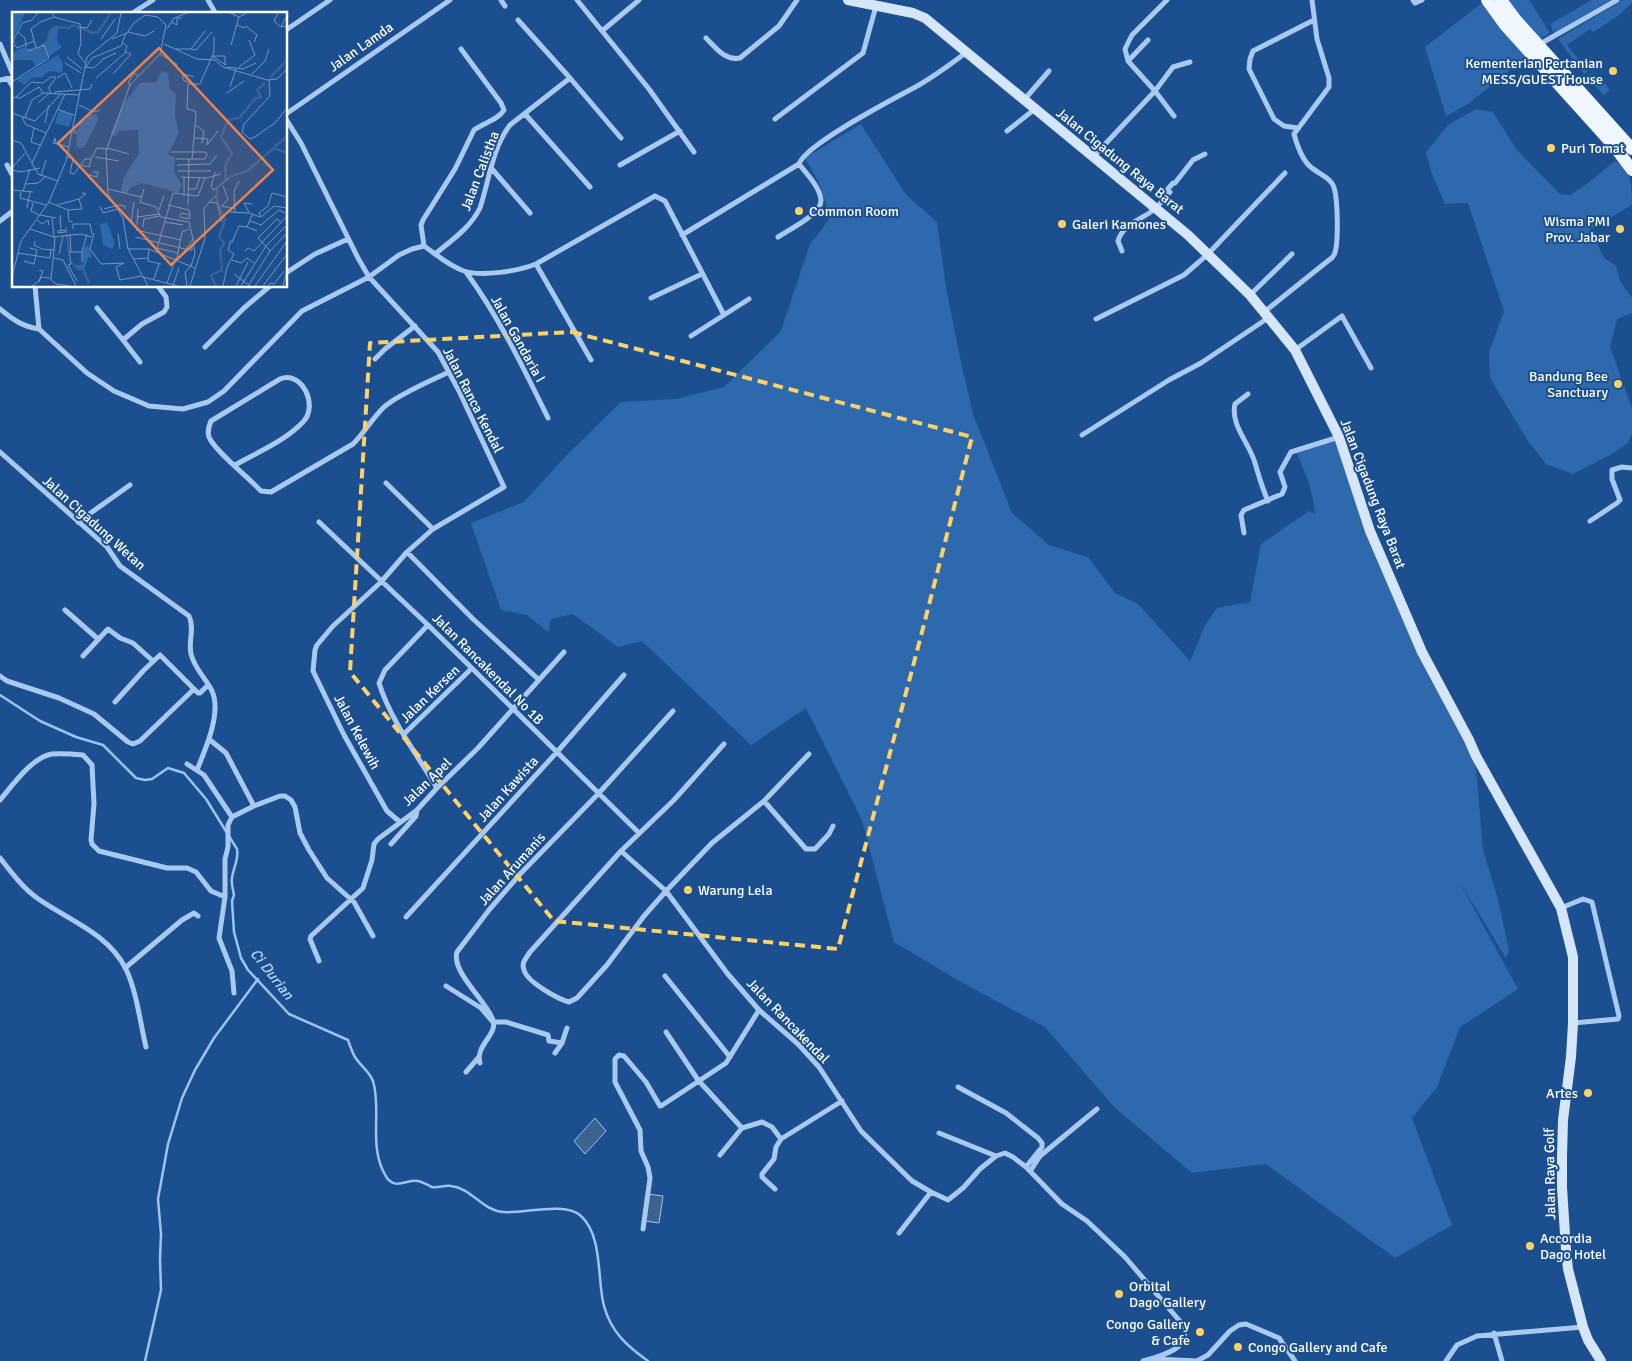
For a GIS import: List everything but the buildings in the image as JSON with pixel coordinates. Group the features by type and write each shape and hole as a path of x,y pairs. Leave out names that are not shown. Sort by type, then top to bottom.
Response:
{"main road":[{"path":"1486,0 1505,25 1535,49 1632,150"},
{"path":"1501,0 1535,49 1632,170"}],"street":[{"path":"134,12 153,0"},
{"path":"208,0 214,12"},
{"path":"288,29 330,0"},
{"name":"Jalan Lamda","path":"288,113 450,0"},
{"path":"501,0 505,6"},
{"path":"577,0 649,88 694,152"},
{"path":"602,31 639,0"},
{"path":"706,38 728,58 740,58 779,26 797,0"},
{"name":"Jalan Cigadung Raya Barat","path":"848,0 913,13 925,18 1156,208 1208,254 1250,295 1295,350 1339,437 1370,531 1422,652 1476,756 1562,908 1573,957 1574,1011"},
{"path":"1167,0 1132,35 1125,49 1128,60 1174,116"},
{"path":"1413,0 1418,3 1422,0"},
{"path":"1535,49 1617,0"},
{"path":"1082,435 1169,380 1200,363 1266,315 1332,258 1335,253 1337,220 1334,186 1329,179 1312,168 1306,161 1294,134 1329,88 1329,78 1314,20 1314,1"},
{"path":"774,119 863,53 876,5"},
{"path":"518,20 621,138"},
{"path":"1298,128 1284,126 1274,119 1249,69 1250,59 1253,51 1314,20"},
{"path":"1128,60 1148,40"},
{"path":"0,44 11,78 0,80"},
{"path":"461,49 501,103 504,110 499,116 474,130 455,168 422,220 424,246 451,265 466,272 514,271 536,264 656,196 665,201 724,315"},
{"path":"682,236 799,164 803,155 818,144 939,72 967,52"},
{"path":"1093,157 1155,91 1173,67 1190,62"},
{"path":"1024,100 1049,71"},
{"name":"Jalan Calistha","path":"435,254 470,224 476,216 506,131 570,78"},
{"path":"1007,131 1034,109"},
{"path":"525,114 590,187"},
{"name":"Jalan Ranca Kendal","path":"288,122 310,159 348,239 369,277 438,352 504,487 433,529 407,552 381,582 333,626 317,645"},
{"path":"620,165 680,130"},
{"path":"1122,251 1118,241 1120,234 1156,208 1170,192 1167,190 1193,160 1205,154"},
{"path":"778,237 804,221 821,204 821,198 817,189 799,164"},
{"path":"7,165 12,174"},
{"path":"492,169 530,213"},
{"path":"1096,319 1184,275 1208,254 1285,173"},
{"path":"0,221 12,212"},
{"path":"288,272 316,254 348,239"},
{"path":"0,309 29,328 39,329 87,373 114,391 149,406 184,410 208,402 224,390 302,311 369,277 399,255 424,246"},
{"path":"1250,295 1292,254"},
{"path":"536,264 591,360"},
{"name":"Jalan Gandaria I","path":"466,272 492,311 548,418"},
{"path":"651,298 702,274"},
{"path":"35,288 39,329"},
{"path":"123,340 130,333 164,312 167,307 166,297 159,288"},
{"path":"205,347 244,308 268,288"},
{"path":"691,336 748,299"},
{"path":"97,308 140,362"},
{"path":"1295,350 1342,316 1371,368"},
{"path":"375,359 415,326"},
{"path":"235,466 285,437 304,422 309,414 310,403 303,387 296,380 286,377 280,379 211,421 208,433 211,442 235,466 261,491 271,492 353,444 373,418 390,402 449,372"},
{"path":"1248,394 1235,404 1236,421 1255,462 1257,473 1268,501"},
{"path":"1244,533 1242,512 1282,494 1284,491 1280,472 1291,452 1339,437"},
{"name":"Jalan Cigadung Wetan","path":"0,452 108,549 120,566 189,616 192,622 190,643 192,658 214,696 215,702 210,740 197,770"},
{"path":"1590,521 1617,504 1620,500 1612,478 1612,470 1622,466 1632,468"},
{"path":"386,483 433,529"},
{"path":"78,522 130,485"},
{"name":"Jalan Rancakendal No 1B","path":"319,522 428,625 639,833"},
{"path":"407,552 472,618 538,679"},
{"path":"65,610 98,639"},
{"path":"428,625 385,670 379,683 404,734 437,788"},
{"path":"83,656 106,631 111,630 120,638 133,643 153,660"},
{"name":"Jalan Kelewih","path":"317,645 313,671 344,735 387,811 400,822"},
{"name":"Jalan Apel","path":"319,961 310,939 311,936 363,888 372,860 374,844 386,832 417,810 478,748 564,652"},
{"path":"115,702 157,656 162,656 200,693 208,685"},
{"name":"Jalan Kersen","path":"404,734 471,669"},
{"name":"Jalan Kawista","path":"406,917 557,752 624,675"},
{"path":"0,676 7,681 59,698 94,714 133,744 140,742 194,689"},
{"name":"Jalan Arumanis","path":"494,1022 480,997 459,969 456,959 457,952 489,910 521,873 599,793 673,711"},
{"path":"210,740 226,753 254,806"},
{"path":"724,744 674,800 621,851 530,952 524,962 523,969 544,990 560,1000 573,1001 607,965 666,891 712,843 764,801 810,754"},
{"path":"0,800 26,770 40,758 50,754 83,755 92,765 94,804 91,840 92,844 99,851 167,868 187,868 196,872 211,891 225,897"},
{"path":"187,764 197,770 210,783 231,818"},
{"path":"234,993 232,971 219,938 225,897 225,859 228,825 231,818 254,806 280,796 285,796 291,800 295,807 300,833 313,856 327,878 354,902 373,936"},
{"path":"764,801 806,849 815,849 829,834 833,826"},
{"path":"391,844 416,816 417,810"},
{"name":"Jalan Rancakendal","path":"621,851 666,891 727,974 759,1010 810,1056 861,1131 912,1181 948,1200 996,1156"},
{"path":"0,858 36,897 98,936 111,947 125,968 132,985 146,1048"},
{"path":"1562,908 1583,898 1592,902 1619,1016 1618,1019 1574,1022"},
{"path":"125,968 182,920 194,914 198,916"},
{"path":"665,976 730,1057"},
{"path":"446,986 481,1008 494,1022 512,1024 548,1035 549,1041 562,1043"},
{"path":"643,1230 650,1178 648,1166 641,1151 640,1130 617,1090 615,1060 619,1054 624,1056 646,1082 660,1106 718,1069 730,1057 759,1010"},
{"name":"Jalan Raya Golf","path":"1574,1011 1571,1056 1563,1120 1562,1186 1568,1270 1583,1327 1588,1340 1601,1361"},
{"path":"480,1063 480,1050 492,1032 494,1022"},
{"path":"555,1053 562,1043 567,1028"},
{"path":"666,1032 698,1080 742,1128"},
{"path":"466,1072 479,1057"},
{"path":"958,1087 1006,1113 1038,1138 1042,1143 1042,1147 1028,1168"},
{"path":"775,1189 762,1177 762,1174 774,1159 776,1147 781,1139 842,1101"},
{"path":"1028,1168 1097,1109"},
{"path":"720,1155 742,1128 762,1122 772,1127 781,1139"},
{"path":"939,1133 996,1156 1005,1154 1028,1168 1062,1204 1087,1221 1125,1257 1184,1326 1185,1335 1180,1346 1154,1359"},
{"path":"899,1233 931,1192"},
{"path":"1143,1361 1154,1359 1197,1361 1208,1355 1230,1331 1239,1325 1246,1324 1279,1338 1295,1361"},
{"path":"1446,1361 1457,1345 1464,1340 1477,1336 1494,1333 1583,1327"},
{"path":"1494,1333 1502,1361"}],"highlighted area":[{"path":"572,332 972,437 838,949 554,921 350,672 370,343"}],"shaded area":[{"path":"1505,0 1529,0 1550,33 1539,40"},
{"path":"1592,0 1611,0 1554,33 1550,24"},
{"path":"1623,0 1632,0 1632,3 1619,15 1593,32 1590,29 1567,45 1588,71 1584,74 1558,39"},
{"path":"1482,3 1526,57 1468,104 1446,116 1425,47"},
{"path":"1590,74 1595,78 1599,76 1610,90 1604,95 1586,77"},
{"path":"1476,109 1493,112 1517,150 1560,194 1570,195 1615,161 1625,169 1630,179 1632,205 1590,228 1604,258 1616,266 1620,281 1632,298 1632,313 1617,319 1610,347 1632,408 1632,433 1628,443 1610,455 1573,474 1546,464 1528,441 1490,378 1489,352 1504,311 1468,203 1445,204 1431,171 1426,152 1448,125"},
{"path":"861,124 906,195 937,222 946,287 973,414 1012,513 1049,545 1088,557 1115,593 1138,604 1190,661 1205,625 1217,608 1250,602 1261,544 1309,511 1315,514 1308,481 1295,450 1339,437 1372,532 1475,757 1483,850 1498,899 1509,951 1506,958 1459,881 1518,989 1460,1027 1437,1087 1412,1118 1452,1225 1395,1258 1266,1164 1192,1173 1114,1107 1045,1027 961,982 894,942 862,820 806,708 751,745 642,641 618,647 573,614 551,619 548,632 527,615 501,610 471,523 524,502 565,457 621,402 676,399 724,387 781,331 810,244 831,217 818,181 805,158"},
{"path":"595,1118 606,1131 585,1154 574,1141"},
{"path":"648,1194 663,1196 659,1223 645,1221"}],"waterway":[{"name":"Ci Durian","path":"0,695 40,721 76,737 103,745 136,778 152,779 168,768 184,773 206,799 237,849 232,880 234,895 232,901 234,932 241,958 248,970 289,1014 348,1040 357,1061 373,1081 376,1096 376,1144 381,1167 387,1178 398,1184 418,1181 432,1187 449,1186 458,1188 496,1211 565,1209 581,1216 588,1225 596,1246 602,1295 607,1315 621,1338 648,1361"},
{"path":"145,1361 161,1290 161,1234 158,1199 168,1144 182,1098 195,1070 214,1038 258,979"}],"place":[{"name":"Kementerian Pertanian MESS/GUEST House","path":"1613,71"},
{"name":"Puri Tomat","path":"1551,148"},
{"name":"Common Room","path":"799,211"},
{"name":"Galeri Kamones","path":"1062,224"},
{"name":"Wisma PMI Prov. Jabar","path":"1620,229"},
{"name":"Bandung Bee Sanctuary","path":"1618,384"},
{"name":"Warung Lela","path":"688,890"},
{"name":"Artes","path":"1588,1093"},
{"name":"Accordia Dago Hotel","path":"1530,1246"},
{"name":"Orbital Dago Gallery","path":"1119,1294"},
{"name":"Congo Gallery & Cafe","path":"1200,1332"},
{"name":"Congo Gallery and Cafe","path":"1238,1347"}]}
